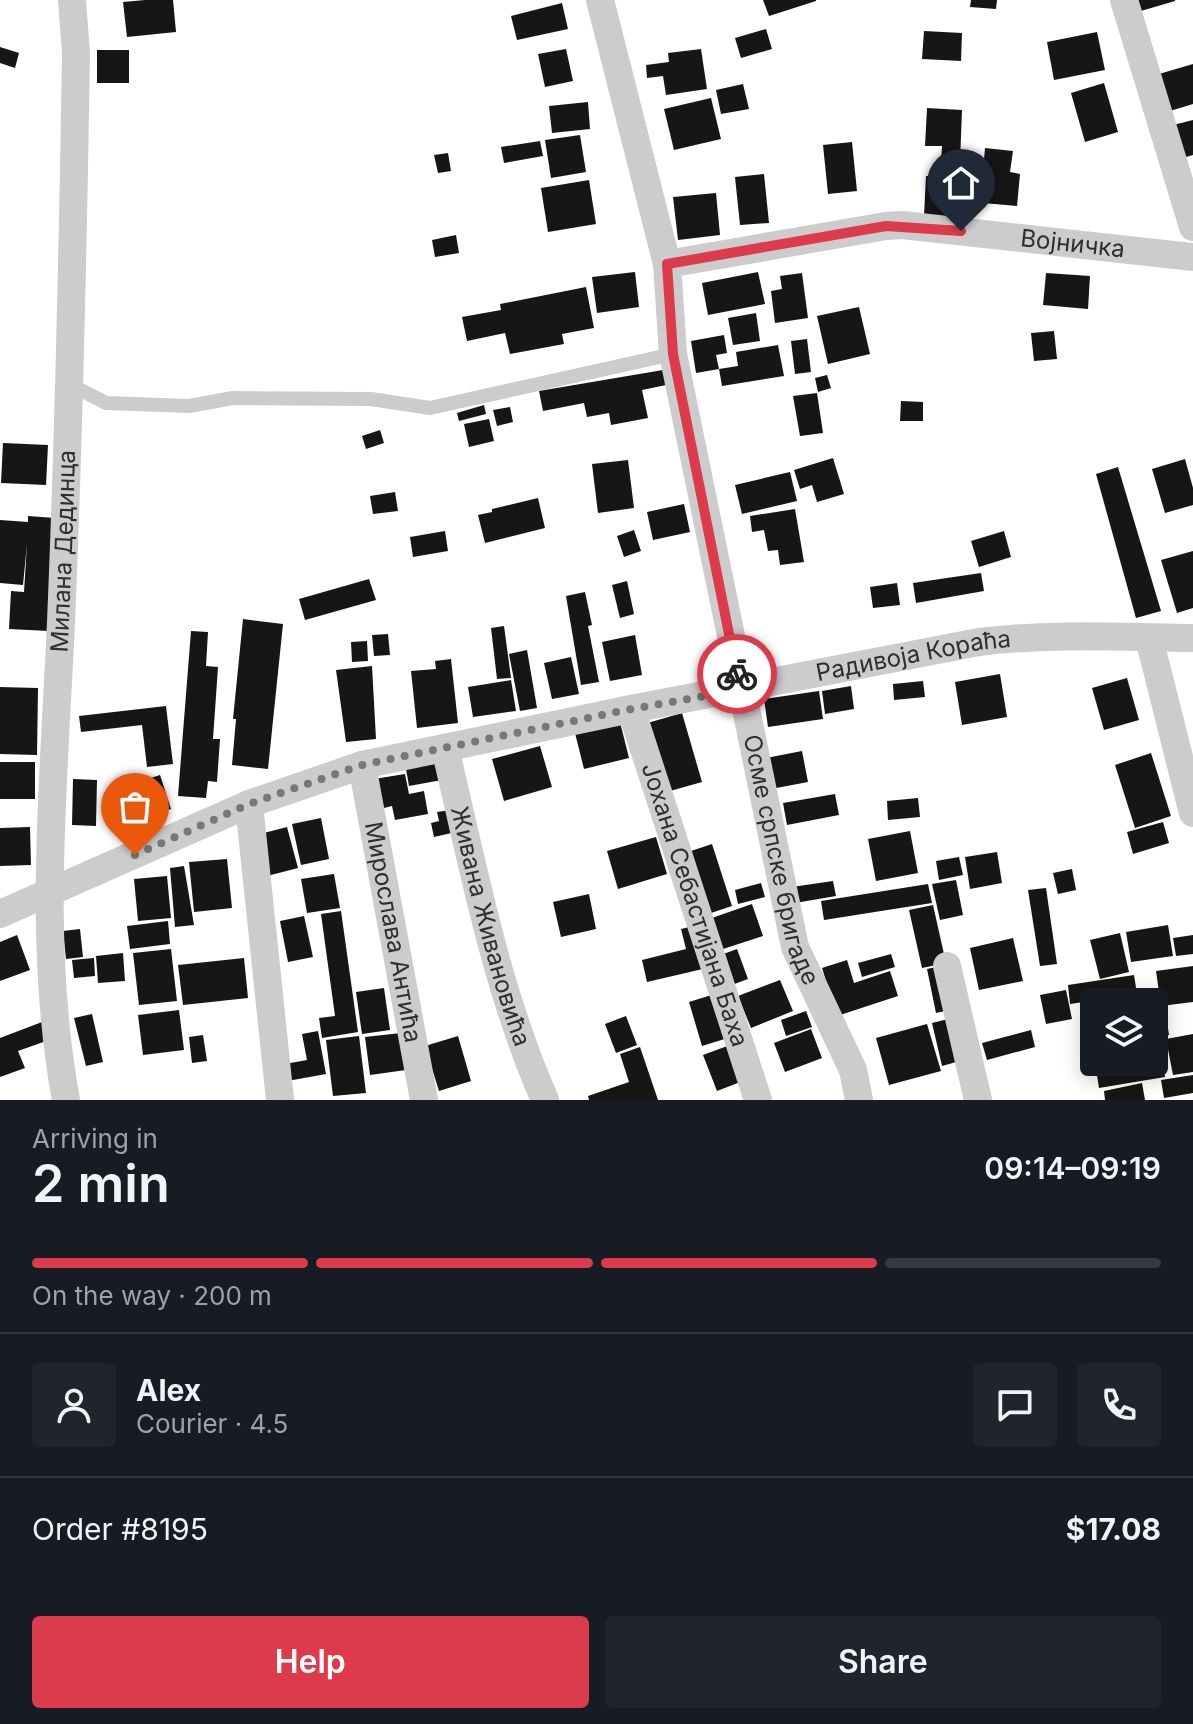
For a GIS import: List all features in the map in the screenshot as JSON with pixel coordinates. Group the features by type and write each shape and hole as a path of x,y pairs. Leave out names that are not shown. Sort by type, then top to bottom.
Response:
{"street":[{"name":"Милана Дединца","path":"66,1100 58,1054 49,894 71,385 76,53 72,0"},
{"name":"Осме српске бригаде","path":"600,0 667,264 673,354 795,947 853,1070 859,1100"},
{"path":"1124,0 1193,227"},
{"name":"Војничка","path":"667,264 902,225 1193,257"},
{"name":"Радивоја Кораћа","path":"0,914 249,804 362,765 979,642 1024,636 1193,638"},
{"path":"1149,638 1193,813"},
{"name":"Јохана Себастијана Баха","path":"631,709 758,1100"},
{"name":"Живана Живановића","path":"445,748 493,949 530,1065 545,1100"},
{"name":"Мирослава Антића","path":"362,765 424,1100"},
{"path":"249,804 280,1100"},
{"path":"947,966 978,1100"}],"lane":[{"path":"71,385 106,403 189,406 233,398 371,399 430,408 673,354"}],"building":[{"path":"173,0 176,32 127,37 123,2"},
{"path":"763,0 816,0 816,1 769,16"},
{"path":"971,0 997,0 996,9 970,7"},
{"path":"1130,0 1175,0 1175,1 1134,13"},
{"path":"562,3 568,29 517,40 511,16"},
{"path":"766,29 772,49 741,58 735,38"},
{"path":"924,31 962,33 961,61 922,59"},
{"path":"1097,32 1105,70 1054,80 1047,42"},
{"path":"0,47 19,53 15,68 0,63"},
{"path":"566,49 573,81 545,87 538,54"},
{"path":"701,49 707,89 666,95 663,76 647,78 646,65 669,62 668,53"},
{"path":"97,50 129,50 129,83 97,83"},
{"path":"1193,64 1193,104 1170,111 1159,74"},
{"path":"1104,83 1118,132 1085,142 1071,93"},
{"path":"743,84 749,109 721,114 716,90"},
{"path":"711,98 721,139 674,150 664,109"},
{"path":"588,102 590,129 552,133 549,106"},
{"path":"927,108 962,110 960,163 941,163 942,146 925,146"},
{"path":"1193,120 1193,155 1179,159 1169,126"},
{"path":"580,135 586,172 551,178 545,140"},
{"path":"540,141 543,156 504,163 501,147"},
{"path":"852,142 857,191 828,194 823,145"},
{"path":"985,148 1013,151 1010,172 1020,174 1017,206 972,202 975,169 983,170"},
{"path":"448,153 451,171 438,173 434,155"},
{"path":"764,174 769,223 740,225 735,177"},
{"path":"926,176 962,177 960,217 924,216"},
{"path":"589,180 596,224 548,232 541,188"},
{"path":"716,193 720,235 678,240 673,197"},
{"path":"456,235 459,253 435,257 432,240"},
{"path":"635,272 639,307 597,313 592,277"},
{"path":"758,272 765,304 708,315 702,283"},
{"path":"802,273 808,318 775,323 771,291 782,289 780,276"},
{"path":"1046,273 1090,276 1088,309 1043,305"},
{"path":"586,287 594,328 562,334 564,344 510,354 505,333 467,341 462,317 501,310 500,304"},
{"path":"859,307 870,354 828,364 817,316"},
{"path":"756,313 760,341 733,345 728,318"},
{"path":"1054,331 1057,359 1034,361 1031,333"},
{"path":"724,335 727,353 716,355 719,369 696,373 691,341"},
{"path":"807,339 811,372 795,374 791,341"},
{"path":"778,345 784,376 722,386 719,369 738,366 736,352"},
{"path":"663,370 666,385 642,390 648,418 611,425 609,413 587,417 584,403 543,411 539,391"},
{"path":"827,375 831,388 818,392 815,378"},
{"path":"817,393 823,433 800,436 793,396"},
{"path":"901,401 923,402 923,421 900,421"},
{"path":"484,405 486,414 459,421 457,413"},
{"path":"510,407 513,422 497,426 493,410"},
{"path":"489,419 494,441 469,447 464,424"},
{"path":"380,430 384,443 366,449 362,436"},
{"path":"3,443 48,445 46,485 1,483"},
{"path":"833,458 844,494 817,502 812,485 800,489 794,470"},
{"path":"1185,459 1193,488 1193,505 1165,513 1152,469"},
{"path":"628,460 634,508 598,513 592,464"},
{"path":"1118,467 1161,611 1136,618 1096,474"},
{"path":"790,472 797,501 742,514 735,485"},
{"path":"395,492 398,511 373,514 370,496"},
{"path":"538,498 545,528 485,543 478,515"},
{"path":"684,504 690,532 653,540 647,512"},
{"path":"795,509 804,562 780,565 778,550 768,551 764,530 752,532 750,516"},
{"path":"28,516 55,518 49,631 9,629 11,591 24,592 27,544 23,585 0,583 0,520 28,522"},
{"path":"634,530 641,551 624,557 617,536"},
{"path":"445,531 448,551 413,557 410,537"},
{"path":"1004,531 1011,557 979,567 971,541"},
{"path":"1193,551 1193,608 1177,613 1161,560"},
{"path":"981,573 984,591 916,603 913,583"},
{"path":"369,579 376,600 305,620 299,599"},
{"path":"627,581 634,614 620,618 612,585"},
{"path":"897,583 900,605 873,608 870,587"},
{"path":"585,592 599,682 581,685 566,596"},
{"path":"243,619 283,624 268,769 232,765 236,719 233,719"},
{"path":"504,626 511,678 497,679 491,628"},
{"path":"191,631 208,632 206,666 218,667 213,739 220,739 217,782 208,781 206,798 178,796"},
{"path":"388,634 390,655 374,656 372,635"},
{"path":"635,635 642,675 610,681 602,642"},
{"path":"367,641 368,661 352,662 351,642"},
{"path":"527,650 537,708 520,711 509,654"},
{"path":"571,657 579,694 552,699 544,663"},
{"path":"451,659 458,723 417,728 411,671 436,669 435,661"},
{"path":"372,666 376,739 346,742 336,670"},
{"path":"1000,674 1007,717 962,725 955,682"},
{"path":"1127,678 1139,720 1104,730 1092,688"},
{"path":"511,680 516,711 473,717 468,687"},
{"path":"923,681 925,697 894,700 893,684"},
{"path":"851,686 854,709 825,714 822,691"},
{"path":"0,687 38,688 37,755 0,754"},
{"path":"819,691 823,719 768,727 764,699"},
{"path":"166,706 173,764 147,767 142,725 81,732 79,716"},
{"path":"682,713 702,782 663,793 644,724"},
{"path":"620,722 629,758 584,769 575,733"},
{"path":"540,746 552,787 504,801 492,759"},
{"path":"802,751 808,782 771,789 766,758"},
{"path":"1151,753 1171,816 1135,828 1115,765"},
{"path":"0,762 35,762 35,799 0,799"},
{"path":"439,763 442,780 409,786 406,769"},
{"path":"405,774 409,794 424,791 428,814 395,820 392,806 380,809 374,779"},
{"path":"160,775 171,809 128,822 117,789"},
{"path":"73,779 97,780 96,826 72,825"},
{"path":"835,794 839,815 787,825 783,803"},
{"path":"918,798 920,817 888,820 887,801"},
{"path":"451,810 456,832 434,837 431,823 439,821 437,812"},
{"path":"321,818 329,859 301,865 292,824"},
{"path":"1163,822 1169,843 1133,854 1127,832"},
{"path":"30,827 31,865 0,866 0,828"},
{"path":"287,827 298,868 267,876 256,835"},
{"path":"910,831 918,873 876,881 868,839"},
{"path":"656,837 667,874 618,889 607,851"},
{"path":"712,844 732,906 705,915 685,853"},
{"path":"997,852 1002,883 970,889 965,857"},
{"path":"959,857 963,875 939,880 936,861"},
{"path":"227,859 232,908 194,912 189,862"},
{"path":"184,866 194,925 175,927 170,868"},
{"path":"1072,869 1076,890 1058,894 1053,873"},
{"path":"334,874 340,908 307,913 301,879"},
{"path":"167,876 171,918 138,921 134,879"},
{"path":"956,880 963,915 940,920 932,884"},
{"path":"833,881 836,896 795,903 792,887"},
{"path":"761,883 765,897 738,904 735,890"},
{"path":"928,884 932,903 824,920 821,901"},
{"path":"1046,888 1057,964 1040,966 1028,890"},
{"path":"589,894 596,929 561,937 553,902"},
{"path":"752,904 763,936 720,950 709,919"},
{"path":"933,905 946,963 922,968 909,910"},
{"path":"341,911 358,1032 322,1038 319,1018 335,1016 321,914"},
{"path":"304,916 313,957 288,962 280,921"},
{"path":"168,921 170,944 130,949 127,926"},
{"path":"697,925 707,968 647,982 642,960 686,949 681,929"},
{"path":"1168,925 1173,956 1131,962 1126,932"},
{"path":"80,929 83,957 66,959 63,931"},
{"path":"1120,933 1129,972 1100,979 1090,940"},
{"path":"17,935 30,970 0,981 0,942"},
{"path":"1193,935 1193,954 1176,956 1173,938"},
{"path":"1013,938 1023,981 979,990 970,948"},
{"path":"171,949 177,1001 139,1005 133,953"},
{"path":"737,949 748,979 729,986 718,956"},
{"path":"123,953 125,981 98,983 96,956"},
{"path":"891,954 895,967 862,977 858,963"},
{"path":"94,958 95,976 74,978 72,960"},
{"path":"244,958 248,998 183,1005 178,965"},
{"path":"847,960 854,983 890,971 898,996 837,1016 822,968"},
{"path":"945,965 955,1009 936,1013 927,969"},
{"path":"1193,966 1193,1002 1168,1005 1168,988 1158,988 1156,971"},
{"path":"1134,975 1136,988 1080,988 1080,1003 1070,1004 1068,985"},
{"path":"780,980 793,1011 751,1028 738,996"},
{"path":"384,988 390,1030 362,1034 356,992"},
{"path":"1066,990 1072,1019 1046,1024 1040,995"},
{"path":"718,993 731,1037 702,1046 689,1002"},
{"path":"179,1010 184,1050 143,1055 138,1015"},
{"path":"806,1011 812,1027 786,1036 781,1020"},
{"path":"92,1014 103,1062 86,1066 74,1018"},
{"path":"626,1016 637,1045 616,1053 605,1024"},
{"path":"956,1017 967,1059 942,1066 932,1023"},
{"path":"42,1022 49,1040 18,1051 25,1068 0,1077 0,1038"},
{"path":"927,1024 941,1071 889,1085 876,1038"},
{"path":"811,1029 822,1058 785,1072 774,1043"},
{"path":"1031,1030 1035,1047 987,1060 982,1043"},
{"path":"318,1031 326,1074 282,1082 279,1065 307,1060 302,1034"},
{"path":"401,1033 406,1070 370,1075 365,1037"},
{"path":"1193,1034 1193,1072 1173,1075 1168,1039"},
{"path":"203,1035 207,1061 192,1063 189,1037"},
{"path":"359,1036 366,1093 333,1096 326,1040"},
{"path":"458,1036 471,1081 439,1091 425,1046"},
{"path":"730,1045 743,1081 717,1091 703,1055"},
{"path":"640,1047 658,1100 589,1100 588,1096 629,1082 620,1054"},
{"path":"1193,1075 1193,1093 1164,1098 1161,1080"},
{"path":"1097,1076 1165,1076 1165,1077 1099,1088"},
{"path":"1142,1083 1145,1100 1105,1100 1104,1091"}],"way so far":[{"path":"135,855 249,804 362,765 631,709 740,690 737,674"}],"route":[{"path":"737,674 673,354 667,264 886,226 961,231"}]}
